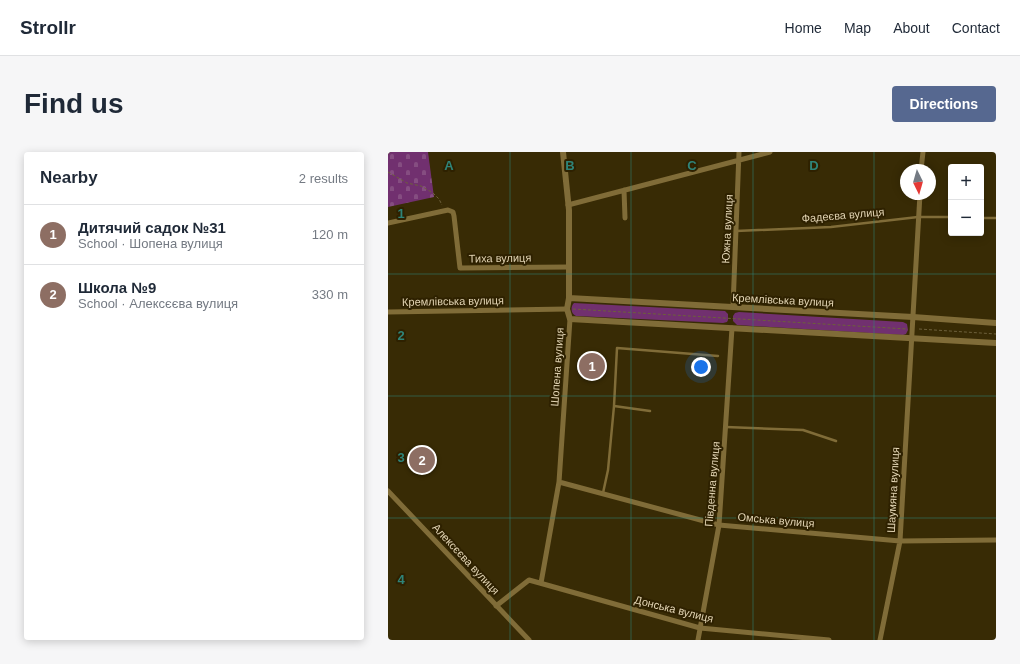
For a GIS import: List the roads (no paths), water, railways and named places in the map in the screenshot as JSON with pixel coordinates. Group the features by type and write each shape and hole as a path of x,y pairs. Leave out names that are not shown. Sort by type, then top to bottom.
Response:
{"street":[{"name":"Шопена вулиця","path":"541,583 559,482 570,319 567,309 569,298 568,204 563,152"},
{"name":"Южна вулиця","path":"733,307 740,159 739,152"},
{"path":"568,204 770,152"},
{"path":"922,164 923,152"},
{"path":"624,190 625,218"},
{"path":"913,317 919,200"},
{"name":"Тиха вулиця","path":"388,223 448,210 453,212 454,216 460,268 569,267"},
{"name":"Кремлівська вулиця","path":"569,298 996,323"},
{"name":"Кремлівська вулиця","path":"388,312 567,309"},
{"name":"Шаумяна вулиця","path":"880,640 900,541 913,317"},
{"path":"570,319 996,343"},
{"name":"Південна вулиця","path":"698,640 719,525 732,328"},
{"name":"Омська вулиця","path":"559,482 719,525 900,541 996,540"},
{"name":"Алексєєва вулиця","path":"388,491 529,640"},
{"path":"496,606 529,580 541,583"},
{"name":"Донська вулиця","path":"541,583 700,628 829,640"}],"lane":[{"name":"Фадеєва вулиця","path":"736,231 831,227 918,217 948,217"},
{"path":"984,218 996,218"},
{"path":"603,494 608,470 614,406 617,348 718,356"},
{"path":"614,406 650,411"},
{"path":"726,427 803,430 836,441"}],"place":[{"name":"Дитячий садок №31","path":"592,366"},
{"name":"Школа №9","path":"422,460"}]}
